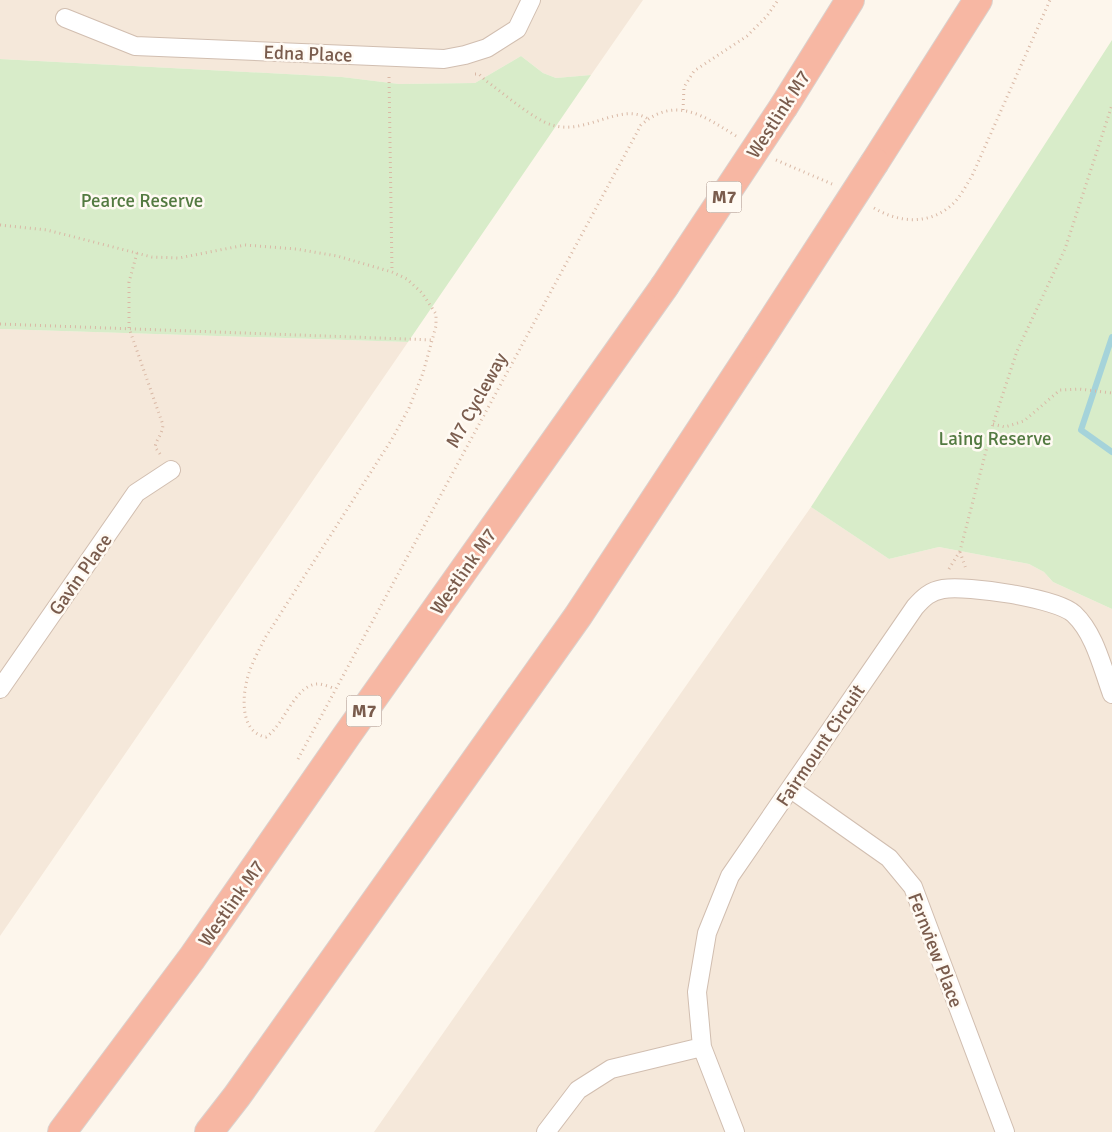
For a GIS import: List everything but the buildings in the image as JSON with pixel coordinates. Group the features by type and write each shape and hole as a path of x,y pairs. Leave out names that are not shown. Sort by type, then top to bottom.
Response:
{"highway":[{"name":"Westlink M7","path":"62,1132 192,958 664,287 784,106 850,0"},
{"path":"209,1132 578,616 757,344 978,0"}],"street":[{"name":"Edna Place","path":"65,18 135,46 444,59 487,48 517,29 532,0"},
{"name":"Gavin Place","path":"0,690 136,493 171,470"},
{"name":"Fairmount Circuit","path":"735,1132 702,1046 697,992 707,933 730,876 915,607 928,593 943,589 974,588 1048,602 1073,613 1088,631 1112,694"},
{"name":"Fernview Place","path":"791,789 889,858 913,887 1005,1132"},
{"path":"546,1132 578,1090 611,1069 702,1046"}],"path":[{"path":"683,110 684,87 694,71 747,36 767,16 778,0"},
{"path":"389,77 392,272"},
{"path":"485,80 539,118 553,125 584,126 623,113 640,114 648,119"},
{"path":"943,589 948,570 960,551 993,424 1017,351 1064,249 1112,105"},
{"name":"M7 Cycleway","path":"433,340 423,373 409,408 265,638 249,671 244,706 248,724 257,735 266,737 274,732 298,696 312,685 321,684 336,689 641,125"},
{"path":"0,225 48,230 152,257 179,258 246,245 296,249 336,256 392,272 407,279 422,293 436,314 433,340 0,324"},
{"path":"137,253 129,282 129,328 163,425 162,434 156,441 155,447 171,470"},
{"path":"993,424 1005,427 1024,421 1060,390 1079,389 1111,393"}],"shaded area":[{"path":"0,0 643,0 591,75 556,78 543,73 521,56 475,83 399,84 342,77 0,59"},
{"path":"0,329 408,342 0,936"},
{"path":"811,507 889,559 939,547 1029,564 1044,572 1053,582 1112,609 1112,1132 374,1132"}],"green space":[{"name":"Laing Reserve","path":"1112,40 1112,609 1053,582 1044,572 1029,564 939,547 889,559 811,507"},
{"name":"Pearce Reserve","path":"521,56 543,73 556,78 591,75 408,342 0,329 0,59 342,77 399,84 475,83"}],"waterway":[{"path":"1112,337 1081,430 1112,452"}]}
